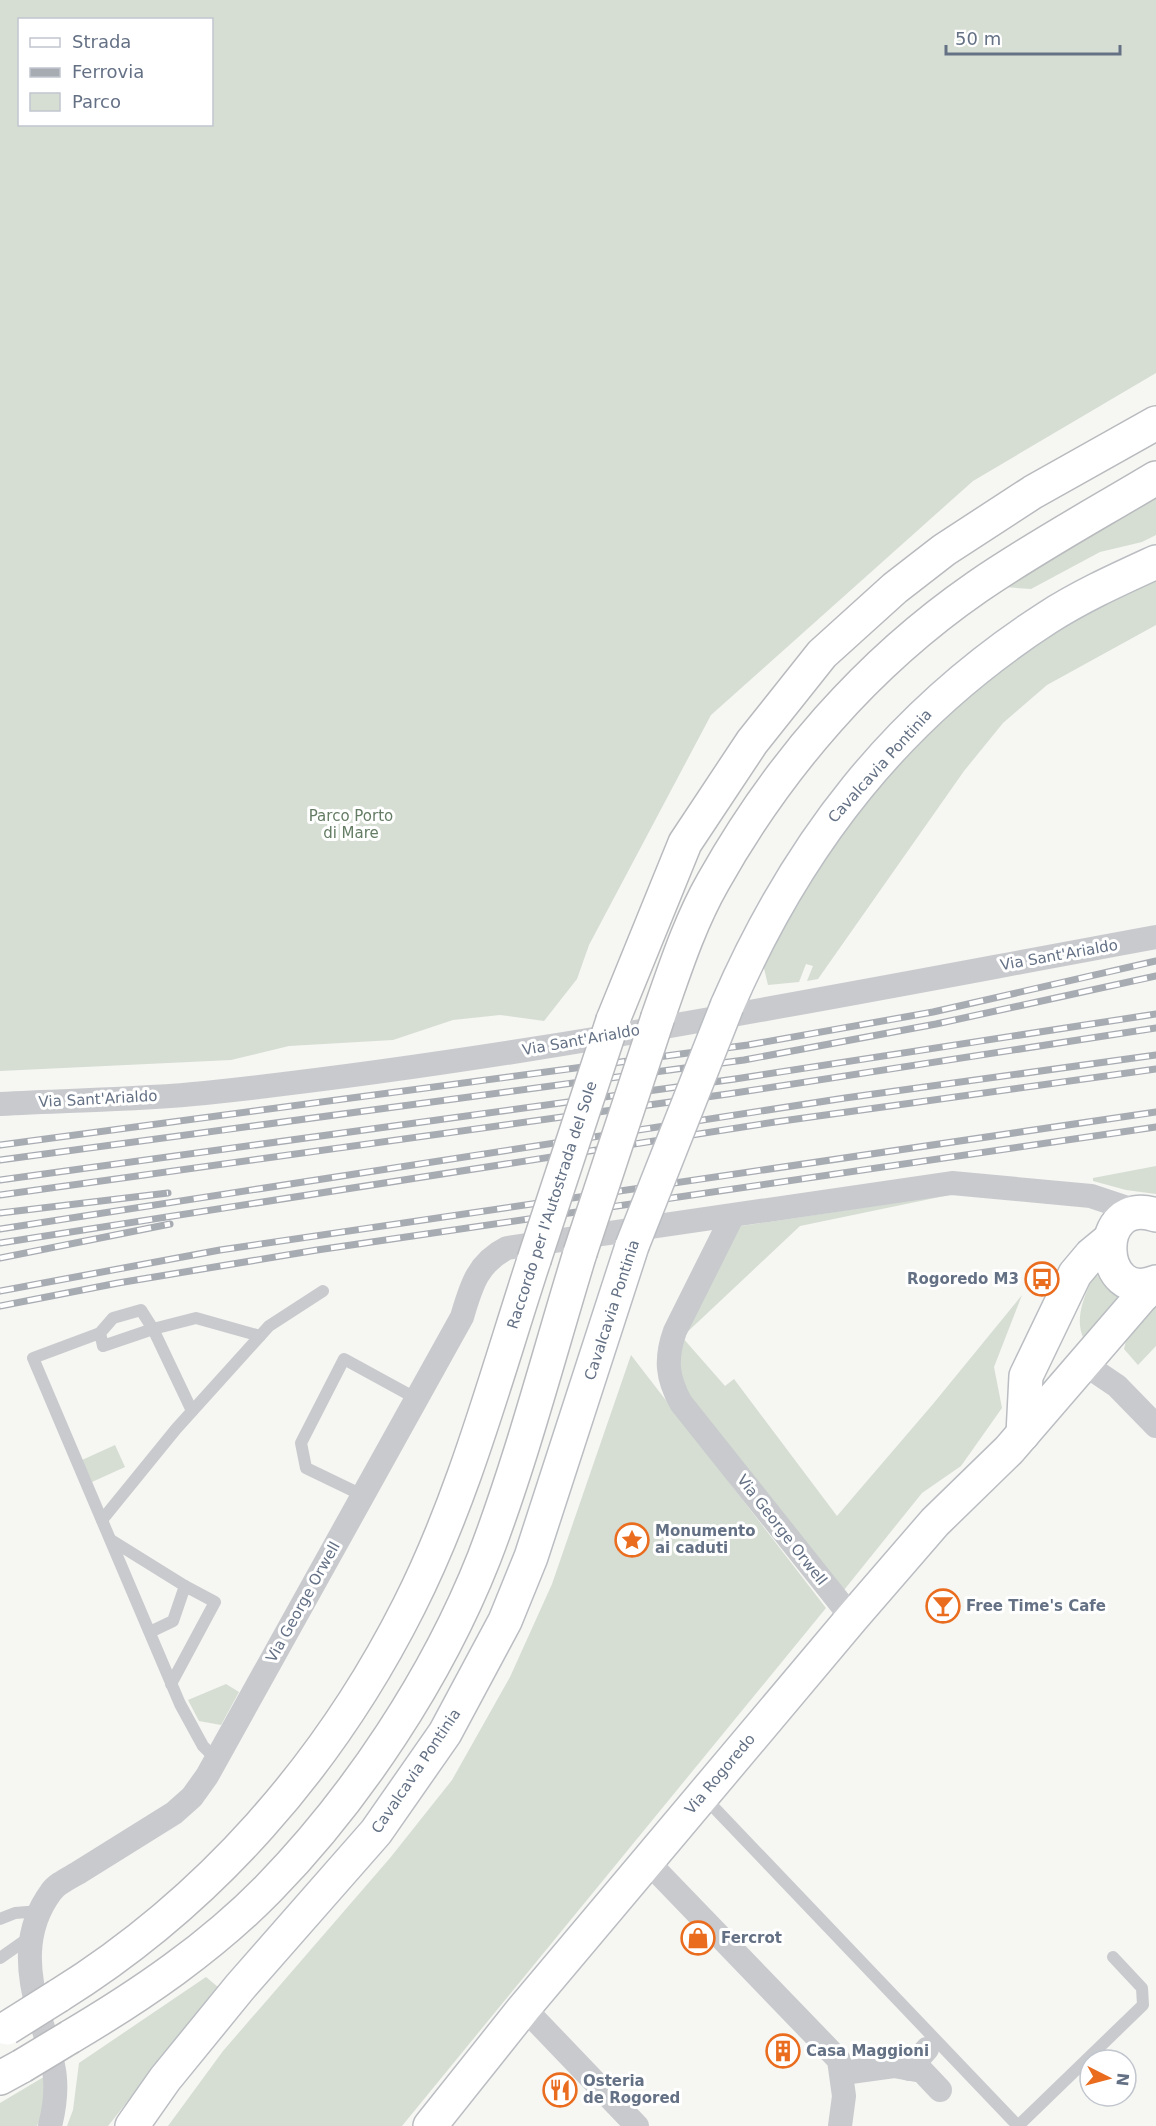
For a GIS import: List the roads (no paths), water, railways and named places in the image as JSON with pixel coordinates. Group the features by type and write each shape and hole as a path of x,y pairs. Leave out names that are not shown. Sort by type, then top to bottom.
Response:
{"main road":[{"name":"Raccordo per l'Autostrada del Sole","path":"3,2030 136,1943 185,1903 230,1860 281,1804 369,1676 409,1606 440,1537 468,1460 613,1020 685,843 752,742 822,654 895,588 944,550 1033,492 1156,423"},
{"path":"11,2072 129,2002 179,1965 268,1888 359,1780 399,1721 460,1612 484,1557 580,1253 683,948 712,883 771,792 830,716 900,646 977,587 1156,478"},
{"name":"Cavalcavia Pontinia","path":"132,2126 165,2079 240,1987 376,1832 445,1733 505,1621 531,1557 632,1246 727,1006 754,943 775,905 822,832 852,793 928,710 962,679 1047,618 1156,561"},
{"path":"1023,1434 1026,1376 1067,1287 1086,1260 1108,1242 1120,1222 1149,1214"},
{"path":"1108,1242 1108,1254 1118,1274 1139,1284 1156,1283"},
{"name":"Via Rogoredo","path":"430,2126 524,2008 852,1618 935,1522 1009,1450 1083,1363 1156,1283"},
{"path":"1067,1287 1066,1334 1076,1355 1083,1363"}],"street":[{"name":"Via Sant'Arialdo","path":"0,1104 203,1093 471,1058 795,1003 1156,937"},
{"name":"Via George Orwell","path":"50,2126 57,2092 57,2073 31,1986 30,1937 40,1911 52,1890 174,1813 192,1797 216,1760 462,1317 473,1280 494,1255 507,1248 968,1183 1091,1196 1149,1214"},
{"name":"Via George Orwell","path":"732,1217 672,1340 668,1365 671,1384 681,1403 852,1618"},
{"path":"1083,1363 1118,1386 1156,1426"},
{"path":"647,1862 831,2049 839,2060 843,2073 844,2096 840,2126"},
{"path":"524,2008 637,2126"},
{"path":"909,2069 927,2049"},
{"path":"843,2073 894,2066 922,2071 940,2090"}],"lane":[{"path":"102,1520 192,1411 269,1326 323,1291"},
{"path":"192,1411 153,1329 141,1311 113,1318 100,1333 33,1358 171,1684 203,1746 216,1760"},
{"path":"100,1333 103,1346 153,1329 196,1318 260,1336"},
{"path":"362,1495 306,1468 301,1443 344,1359 408,1394 415,1401"},
{"path":"111,1540 215,1602 171,1684"},
{"path":"150,1632 172,1621 185,1586"},
{"path":"702,1796 1018,2126 1143,2005 1142,1988 1113,1957"},
{"path":"0,1919 15,1912 40,1911"},
{"path":"0,1958 30,1937"}],"railway":[{"path":"0,1145 748,1045 933,1012 1156,961"},
{"path":"0,1160 744,1060 936,1024 1156,976"},
{"path":"0,1180 735,1079 1156,1014"},
{"path":"0,1195 728,1094 1156,1028"},
{"path":"0,1229 845,1098 1156,1055"},
{"path":"0,1243 775,1122 1156,1069"},
{"path":"0,1291 220,1250 1156,1112"},
{"path":"0,1306 118,1283 317,1250 1156,1127"},
{"path":"0,1213 168,1193"},
{"path":"0,1258 170,1224"}],"place":[{"name":"Rogoredo M3","path":"1042,1279"},
{"name":"Monumento ai caduti","path":"632,1540"},
{"name":"Free Time's Cafe","path":"943,1606"},
{"name":"Fercrot","path":"698,1938"},
{"name":"Casa Maggioni","path":"783,2051"},
{"name":"Osteria de Rogored","path":"560,2090"}],"park label":[{"name":"Parco Porto di Mare","path":"351,824"}]}
